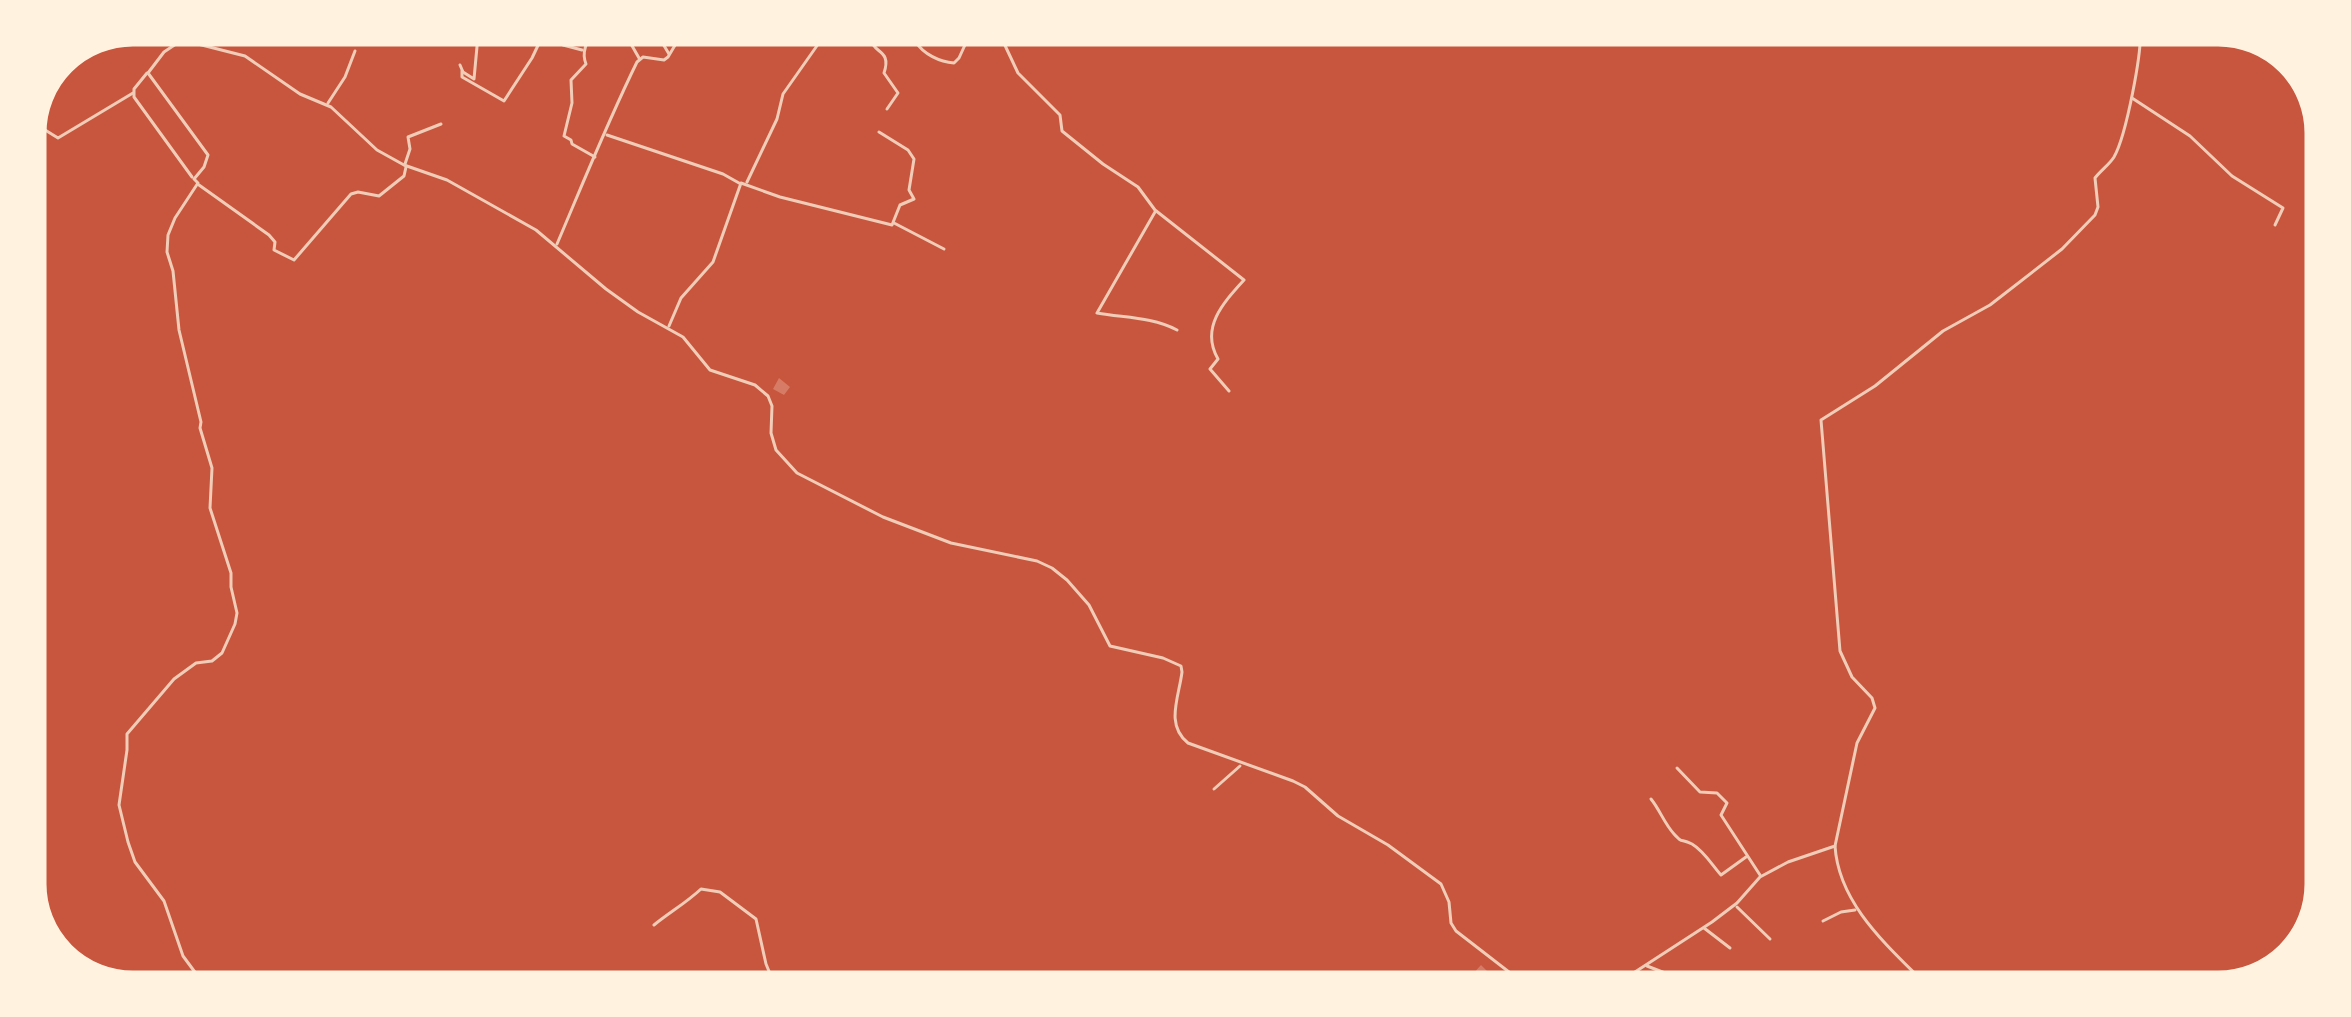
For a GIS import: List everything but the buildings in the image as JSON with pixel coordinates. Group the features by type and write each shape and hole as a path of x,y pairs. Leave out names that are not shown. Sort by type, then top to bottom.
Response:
{"street":[{"path":"478,39 475,78 461,68 462,77 504,101 541,39"},
{"path":"557,39 584,51"},
{"path":"590,39 584,51 586,64 571,80 572,103 564,136 596,157"},
{"path":"628,39 640,59"},
{"path":"660,39 670,55"},
{"path":"640,59 664,60 679,39"},
{"path":"668,328 682,298 713,262 743,184 754,171 777,119 783,94 820,39"},
{"path":"871,39 887,62 885,77 898,93 887,109"},
{"path":"916,39 920,49 954,63 968,39"},
{"path":"1002,39 1018,74 1060,115 1062,131 1138,187 1155,210 1244,280 1210,330 1210,346 1218,359 1210,370 1229,391"},
{"path":"1920,978 1857,910 1836,859 1853,760 1875,708 1840,652 1820,424 1823,416 1852,401 1943,332 2025,280 2089,222 2098,207 2096,178 2113,159 2132,98 2142,39"},
{"path":"39,126 58,138 133,93 164,52 182,40 245,56 301,94 327,104 377,150 461,188 536,230 606,289 682,337 710,370 755,386 772,406 776,450 807,480 951,543 1037,561 1067,580 1101,624 1110,646 1163,658 1180,667 1174,724 1179,736 1305,787 1338,816 1388,844 1431,875 1447,895 1456,931 1517,978"},
{"path":"327,104 355,51"},
{"path":"556,246 640,59"},
{"path":"148,73 207,152 208,159 175,218 167,252 179,330 212,468 210,508 230,564 237,613 222,653 174,679 127,734 118,805 135,862 164,901 178,942 201,978"},
{"path":"133,93 196,181 269,235 277,254 294,260 351,194 379,196 404,176 408,137 441,124"},
{"path":"2132,98 2190,136 2232,176 2283,208 2275,225"},
{"path":"879,132 914,159 909,189 914,200 898,207 894,224"},
{"path":"605,135 743,184 887,226 894,224 944,250"},
{"path":"1155,210 1097,313 1150,319 1177,330"},
{"path":"1214,789 1243,764"},
{"path":"1678,768 1700,792 1717,794 1727,803 1720,815 1760,877"},
{"path":"1651,799 1671,831 1721,874 1748,856"},
{"path":"1627,978 1735,905 1760,877 1835,846"},
{"path":"654,925 701,889 720,892 756,919 772,978"},
{"path":"1735,905 1770,939"},
{"path":"1823,921 1857,910"},
{"path":"1704,928 1730,947"},
{"path":"1646,966 1679,978"}]}
